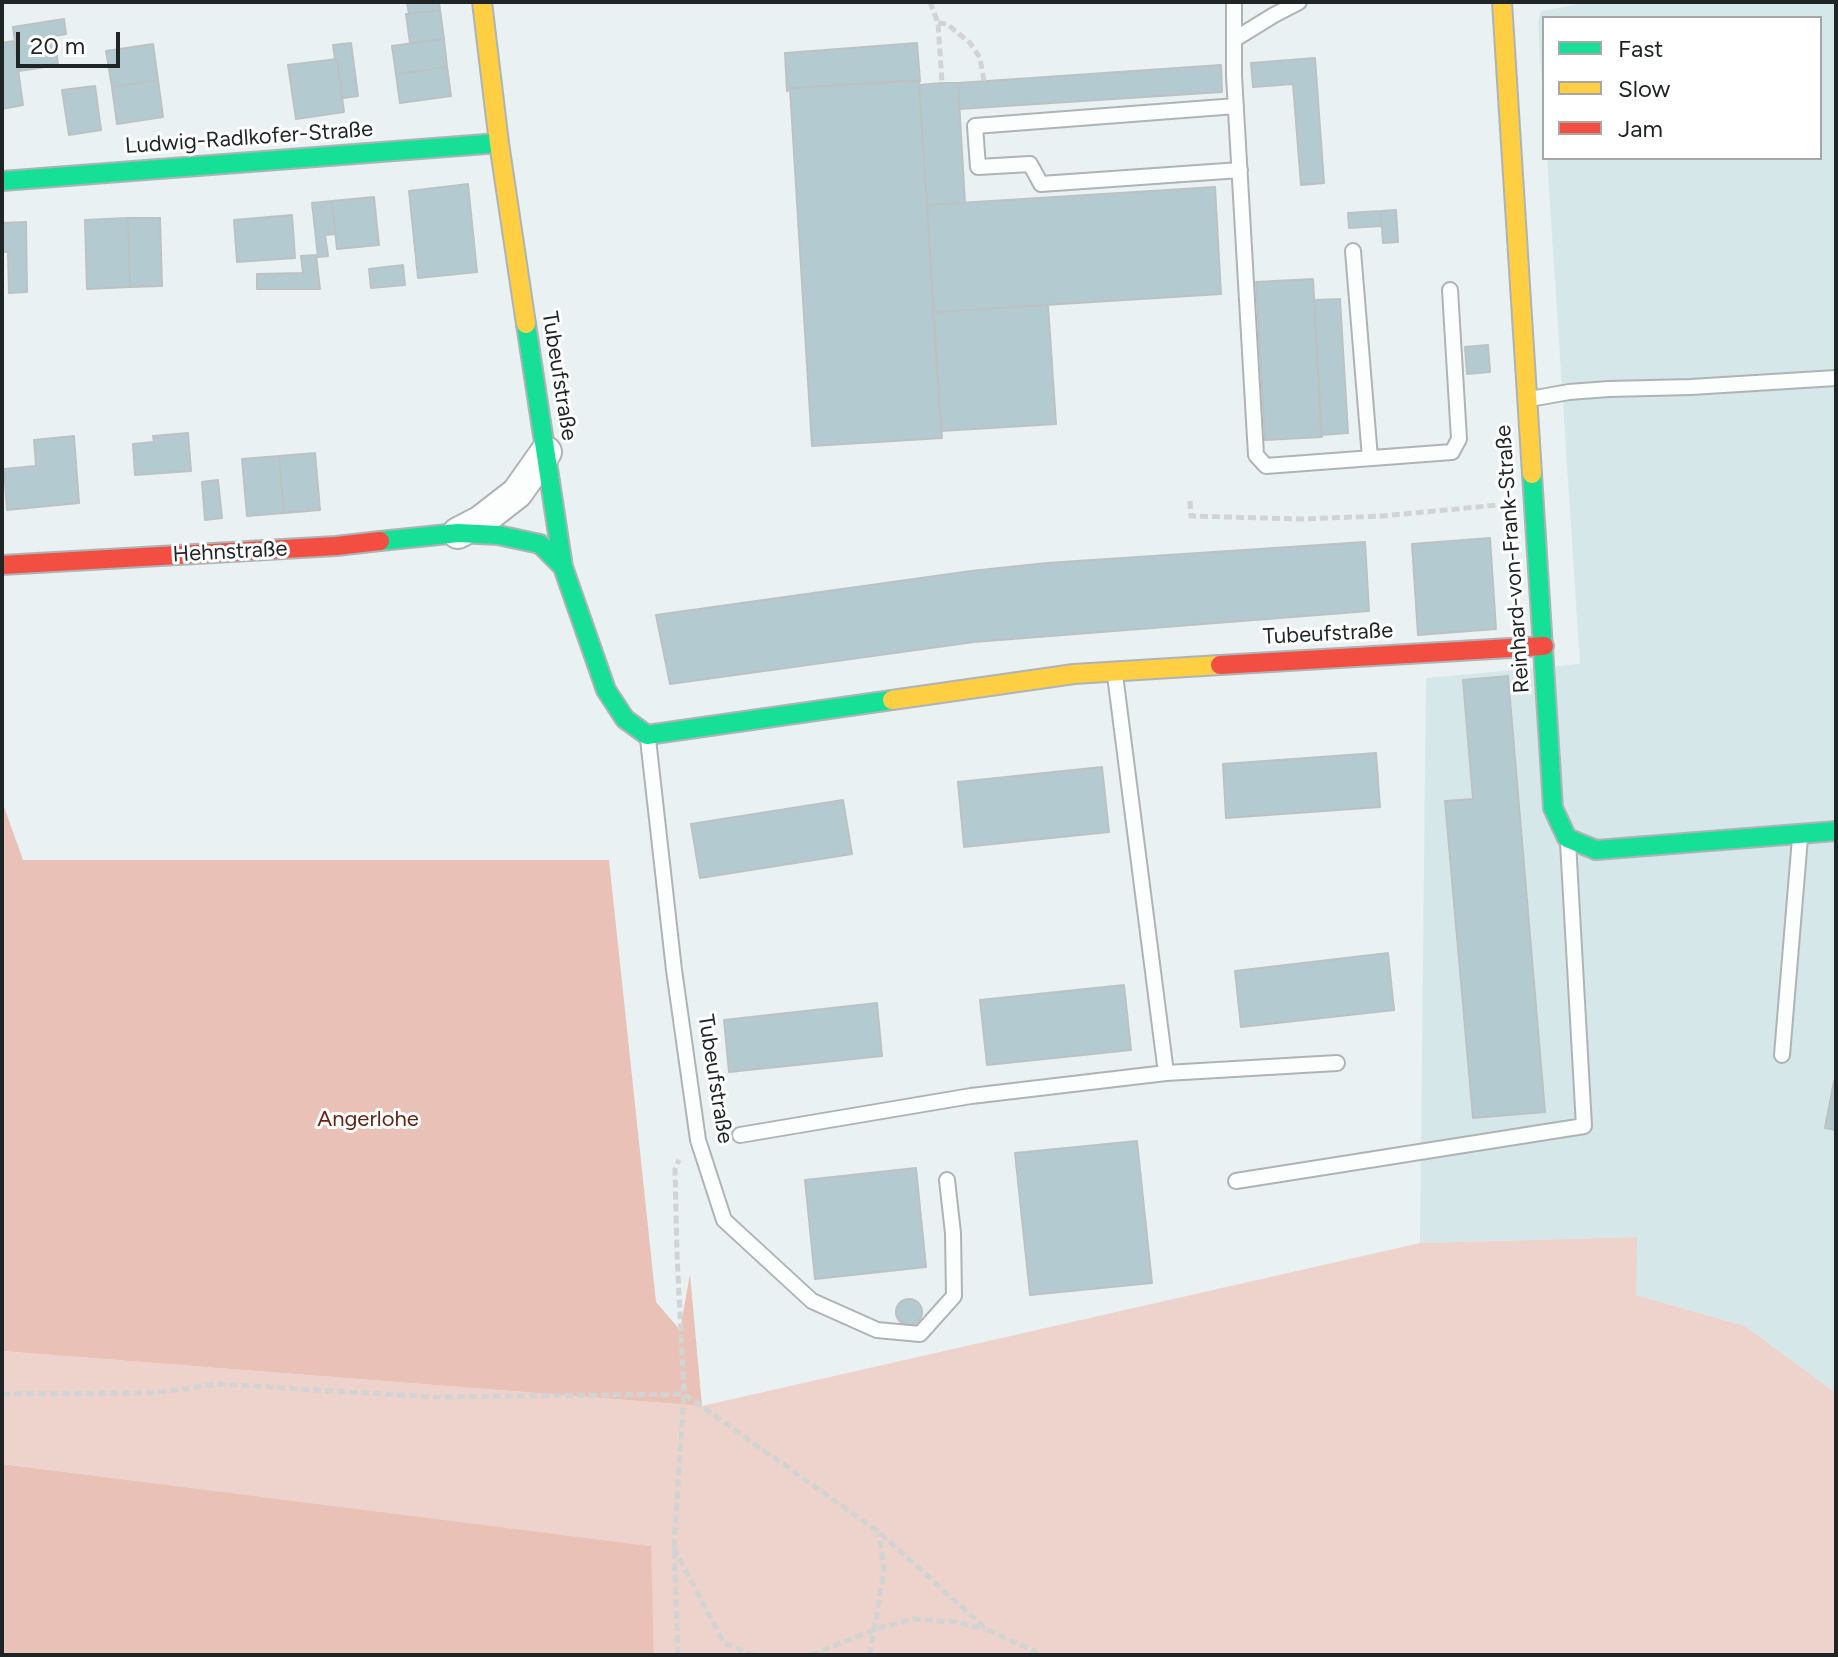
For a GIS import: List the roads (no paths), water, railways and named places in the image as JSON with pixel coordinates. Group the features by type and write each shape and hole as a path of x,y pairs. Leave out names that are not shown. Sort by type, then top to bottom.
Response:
{"street":[{"name":"Tubeufstraße","path":"482,2 499,143 563,567 606,690 625,719 647,735 1114,671 1544,646"},
{"name":"Reinhard-von-Frank-Straße","path":"1502,2 1553,808 1567,838"},
{"name":"Ludwig-Radlkofer-Straße","path":"2,181 499,143"},
{"name":"Hehnstraße","path":"458,533 481,521 517,493 546,452"},
{"name":"Hehnstraße","path":"2,565 336,546 458,533 498,535 540,544 563,567"},
{"path":"1567,838 1596,850 1836,831"}],"lane":[{"path":"1234,2 1236,106 1256,455 1266,466 1452,452 1459,439 1450,290"},
{"path":"1235,39 1299,2"},
{"path":"1236,106 975,126 978,167 1030,164 1041,184 1240,170"},
{"path":"1353,251 1370,458"},
{"path":"1526,399 1609,389 1836,378"},
{"path":"1114,671 1166,1073"},
{"name":"Tubeufstraße","path":"647,735 674,970 698,1140 724,1220 812,1301 877,1330 920,1334 954,1296 953,1233 947,1180"},
{"path":"1782,1055 1800,834"},
{"path":"1236,1181 1584,1126 1567,838"},
{"name":"Tubeufstraße","path":"740,1135 971,1096 1166,1073 1337,1063"}],"park label":[{"name":"Angerlohe","path":"368,1120"}]}
